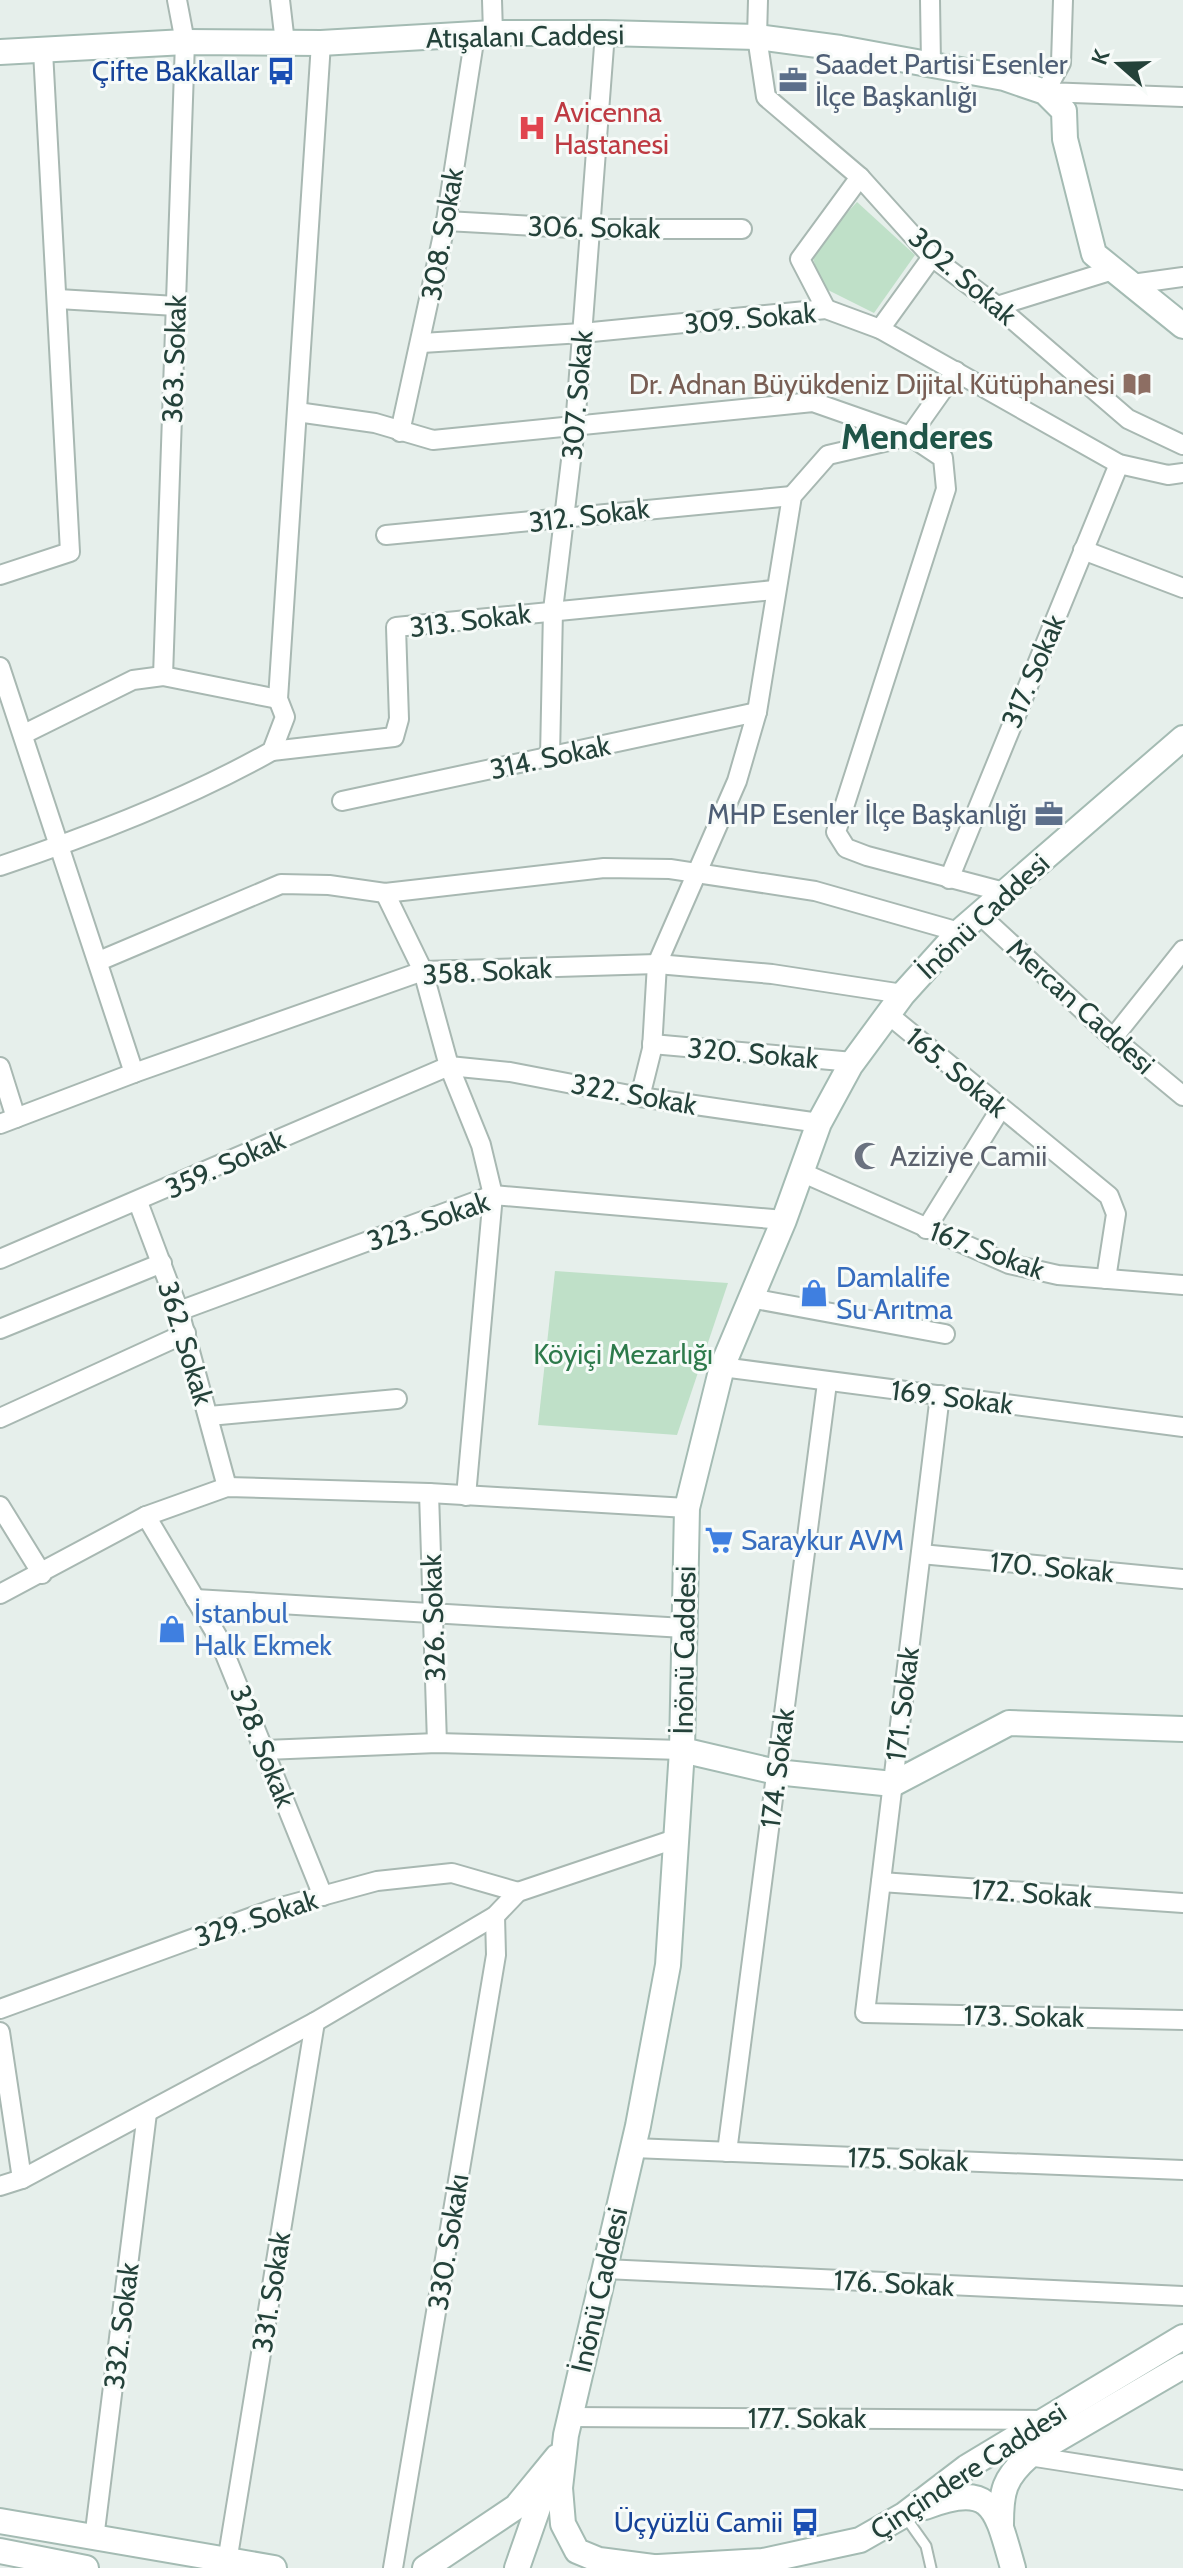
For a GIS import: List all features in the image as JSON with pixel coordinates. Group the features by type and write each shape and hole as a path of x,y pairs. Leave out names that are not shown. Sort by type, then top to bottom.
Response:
{"main road":[{"name":"Atışalanı Caddesi","path":"0,52 185,42 321,43 484,34 757,37 931,63 1004,78 1045,92"},
{"path":"1045,92 1064,111 1065,139 1094,254 1110,271 1132,284 1183,326"},
{"name":"İnönü Caddesi","path":"564,2436 633,2148 668,1965 682,1750 687,1508 722,1367 784,1220 819,1123 853,1062 903,994 959,932 1183,738"},
{"path":"682,1750 776,1772 893,1784 1009,1723 1183,1729"},
{"name":"Çinçindere Caddesi","path":"641,2568 763,2561 860,2540 904,2515 967,2467 1183,2337"},
{"name":"Çinçindere Caddesi","path":"1001,2524 1001,2504 1010,2473 1029,2456 1183,2366"},
{"path":"564,2436 560,2488 563,2524 577,2551 599,2560 651,2568"},
{"path":"425,2568 516,2507 564,2436"},
{"path":"517,2568 564,2436"},
{"path":"904,2515 967,2494 980,2497 1001,2524 1013,2568"},
{"path":"0,2521 274,2568"},
{"path":"0,2551 86,2568"}],"street":[{"name":"363. Sokak","path":"163,676 185,42 177,0"},
{"path":"280,0 285,43"},
{"name":"308. Sokak","path":"400,432 422,343 492,0"},
{"name":"302. Sokak","path":"758,0 757,37 766,97 860,177 932,257 997,306 1128,419 1183,445"},
{"path":"930,0 931,63"},
{"path":"1063,0 1061,63 1045,92 1183,97"},
{"name":"307. Sokak","path":"550,757 553,610 575,427 605,33"},
{"path":"0,866 58,847 220,781 272,751 285,717 278,699 321,43"},
{"path":"0,575 70,552 43,51"},
{"path":"826,309 800,259 860,177"},
{"name":"306. Sokak","path":"446,221 589,229 742,229"},
{"path":"880,329 932,257"},
{"path":"997,306 1110,271"},
{"path":"1132,284 1183,277"},
{"path":"58,299 176,306"},
{"name":"309. Sokak","path":"422,343 582,333 826,309 880,329 1119,464 1168,475 1183,473"},
{"path":"640,1097 652,1044 657,964 737,781 757,712 767,664 774,590 792,496 828,455 910,436 956,371"},
{"path":"297,412 375,423 433,440 575,427 718,409 813,402 910,436 943,458 946,489 836,832 846,848 1004,892"},
{"name":"317. Sokak","path":"949,879 1119,464"},
{"name":"312. Sokak","path":"386,535 792,496"},
{"path":"1083,550 1183,588"},
{"name":"313. Sokak","path":"272,751 394,737 399,719 396,627 774,590"},
{"path":"0,667 134,1073"},
{"path":"24,734 133,680 163,676 278,699"},
{"name":"314. Sokak","path":"342,801 757,712"},
{"path":"99,961 281,884 329,885 385,893 604,868 670,869 815,891 959,932"},
{"path":"385,893 423,971 449,1066 481,1145 493,1195 466,1496"},
{"name":"Mercan Caddesi","path":"980,915 1113,1038 1183,1096"},
{"path":"1113,1038 1183,950"},
{"name":"358. Sokak","path":"8,1121 423,971 657,964 772,974 903,994"},
{"name":"165. Sokak","path":"889,1015 1109,1196 1116,1214 1106,1279"},
{"name":"320. Sokak","path":"652,1044 853,1062"},
{"name":"322. Sokak","path":"449,1066 510,1072 640,1097 819,1123"},
{"name":"359. Sokak","path":"0,1259 449,1066"},
{"path":"0,1067 8,1121"},
{"path":"926,1229 1001,1108"},
{"name":"167. Sokak","path":"801,1172 1009,1264 1058,1275 1183,1285"},
{"name":"323. Sokak","path":"179,1311 493,1195 784,1220"},
{"name":"362. Sokak","path":"138,1202 186,1333 227,1487"},
{"path":"0,1329 162,1263"},
{"path":"750,1298 945,1334"},
{"path":"0,1418 186,1333"},
{"name":"169. Sokak","path":"722,1367 1183,1427"},
{"name":"174. Sokak","path":"727,2152 827,1383"},
{"name":"171. Sokak","path":"865,2013 940,1395"},
{"path":"209,1416 397,1399"},
{"path":"0,1594 146,1516 227,1487 429,1493 687,1508"},
{"name":"326. Sokak","path":"429,1493 437,1743"},
{"path":"0,1506 42,1574"},
{"name":"328. Sokak","path":"146,1516 218,1637 323,1896"},
{"name":"170. Sokak","path":"921,1554 1183,1579"},
{"path":"195,1599 684,1628"},
{"path":"265,1750 437,1743 682,1750"},
{"path":"0,2186 22,2179 315,2022 495,1916 518,1892 678,1838"},
{"name":"329. Sokak","path":"0,2009 274,1909 377,1881 452,1873 518,1892"},
{"name":"172. Sokak","path":"881,1882 1183,1903"},
{"name":"330. Sokakı","path":"393,2568 496,1955 495,1916"},
{"name":"173. Sokak","path":"865,2013 1183,2020"},
{"name":"331. Sokak","path":"227,2562 315,2022"},
{"path":"0,2032 22,2179"},
{"name":"332. Sokak","path":"94,2539 147,2113"},
{"name":"175. Sokak","path":"633,2148 1183,2170"},
{"name":"176. Sokak","path":"605,2269 1183,2296"},
{"name":"177. Sokak","path":"564,2436 1045,2420"},
{"path":"1029,2456 1183,2480"}],"lane":[{"path":"904,2515 926,2546 931,2568"}],"green space":[{"path":"857,202 915,255 874,313 822,287 811,252"},
{"name":"Köyiçi Mezarlığı","path":"555,1271 728,1283 677,1435 538,1425"}],"place":[{"name":"Çifte Bakkallar","path":"281,71"},
{"name":"Saadet Partisi Esenler İlçe Başkanlığı","path":"793,80"},
{"name":"Avicenna Hastanesi","path":"532,128"},
{"name":"Dr. Adnan Büyükdeniz Dijital Kütüphanesi","path":"1137,384"},
{"name":"MHP Esenler İlçe Başkanlığı","path":"1049,814"},
{"name":"Aziziye Camii","path":"868,1156"},
{"name":"Damlalife Su Arıtma","path":"814,1293"},
{"name":"Saraykur AVM","path":"719,1540"},
{"name":"İstanbul Halk Ekmek","path":"172,1629"},
{"name":"Üçyüzlü Camii","path":"805,2522"}],"district":[{"name":"Menderes","path":"917,436"}]}
